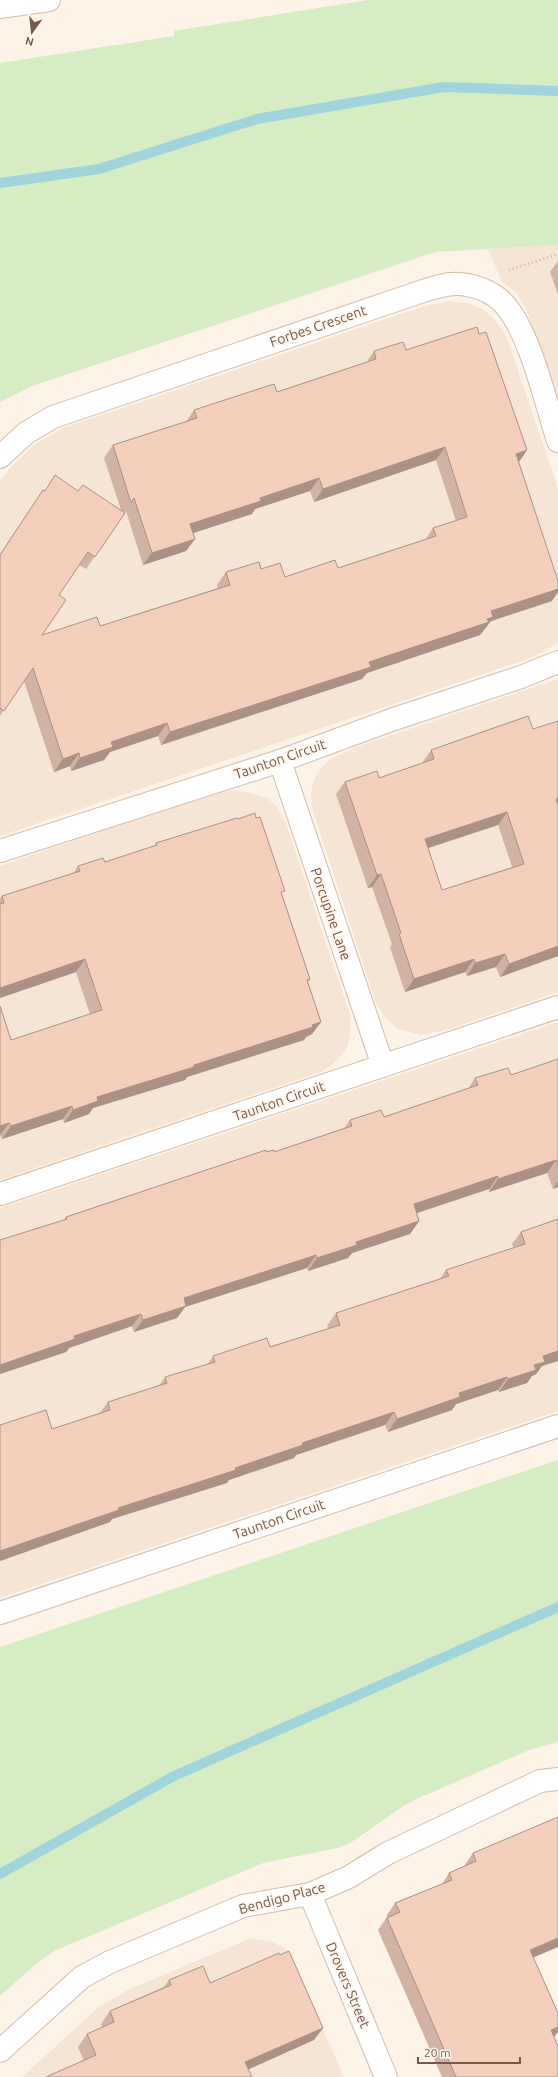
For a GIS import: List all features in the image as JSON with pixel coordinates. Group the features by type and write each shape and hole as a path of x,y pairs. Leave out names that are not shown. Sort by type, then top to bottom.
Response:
{"street":[{"path":"0,7 49,0"},
{"name":"Forbes Crescent","path":"0,457 26,433 52,417 420,292 440,286 458,284 473,286 493,294 505,304 526,344 558,441"},
{"name":"Taunton Circuit","path":"0,851 280,761 391,720 521,677 558,662"},
{"name":"Porcupine Lane","path":"280,761 383,1066"},
{"name":"Taunton Circuit","path":"0,1194 558,1007"},
{"name":"Taunton Circuit","path":"0,1613 558,1426"},
{"name":"Bendigo Place","path":"0,2052 82,1977 110,1962 243,1906 310,1894 349,1877 388,1853 540,1781 558,1779"},
{"name":"Drovers Street","path":"310,1894 386,2077"}],"path":[{"path":"503,270 507,271 558,254"}],"shaded area":[{"path":"558,245 558,397 526,309 516,292 502,282 488,249"},
{"path":"450,301 466,303 481,308 495,320 505,333 558,488 558,642 543,652 528,659 0,836 0,481 9,469 34,445 63,428 422,307"},
{"path":"558,679 558,992 446,1030 420,1035 398,1029 385,1018 376,1003 312,808 311,793 314,780 321,768 331,759 353,748"},
{"path":"236,790 266,797 276,806 286,823 350,1015 348,1045 344,1052 333,1064 321,1072 0,1180 0,866 122,824 224,792"},
{"path":"558,1022 558,1411 0,1598 0,1208"},
{"path":"251,1938 273,1942 287,1950 344,2077 22,2077 99,2007 128,1990"}],"green space":[{"path":"368,0 558,0 558,245 435,252 32,386 0,402 0,63 174,36 174,31"},
{"path":"558,1460 558,1742 529,1750 421,1797 405,1805 350,1843 337,1848 263,1863 54,1951 36,1964 0,1996 0,1647"}],"building":[{"path":"477,327 479,334 486,332 527,450 516,454 558,581 558,589 491,611 493,617 487,619 489,622 369,662 371,667 170,732 167,723 111,742 113,747 80,758 79,753 63,759 33,668 4,711 0,708 0,555 43,490 45,491 55,475 78,491 83,485 125,513 95,557 88,552 59,595 66,600 42,635 97,617 100,626 230,585 226,572 259,562 261,569 280,563 285,577 335,560 338,568 436,536 433,528 467,517 445,447 323,489 319,478 260,498 261,501 190,524 195,539 152,553 134,498 131,503 113,445 197,418 194,410 274,384 277,392 376,359 374,351 403,342 406,350"},
{"path":"528,716 533,729 558,721 558,798 556,799 558,806 558,946 509,964 505,954 475,963 474,959 414,979 399,934 401,933 381,874 377,875 345,782 377,771 379,778 434,759 431,750","holes":["507,812 524,864 442,890 425,839"]},
{"path":"255,813 256,818 260,817 285,891 281,892 310,979 307,980 321,1022 312,1025 313,1027 194,1065 194,1067 97,1097 98,1101 73,1110 72,1106 11,1126 9,1123 0,1126 0,1006 11,1040 102,1010 85,959 0,988 0,904 4,903 2,896 80,871 78,866 103,858 105,862 157,845 156,843"},
{"path":"558,1059 558,1166 556,1160 498,1179 498,1176 414,1204 419,1221 356,1242 357,1245 317,1258 316,1255 184,1298 186,1306 143,1320 141,1314 74,1336 75,1339 0,1365 0,1240 67,1219 66,1217 266,1150 266,1152 274,1150 274,1152 352,1126 350,1120 381,1110 384,1117 478,1085 475,1078 508,1068 511,1075"},
{"path":"558,1219 558,1351 543,1356 545,1362 534,1365 536,1370 508,1379 507,1377 459,1393 460,1397 397,1419 394,1412 302,1443 303,1445 235,1468 236,1470 118,1508 119,1510 0,1551 0,1425 46,1410 52,1429 110,1410 108,1402 167,1383 165,1377 215,1362 213,1356 267,1338 270,1347 340,1325 336,1313 449,1276 446,1270 525,1244 521,1232"},
{"path":"558,1817 558,1938 530,1950 558,2013 558,2027 551,2030 558,2046 558,2077 456,2077 387,1918 400,1912 395,1903 452,1880 449,1873 476,1861 473,1853"},
{"path":"289,1951 323,2028 245,2062 252,2077 46,2077 96,2055 87,2034 114,2022 110,2011 171,1985 169,1980 203,1966 210,1983 279,1953 280,1955"}],"waterway":[{"path":"0,183 99,169 257,119 444,87 558,91"},
{"path":"0,1874 174,1776 558,1607"}]}
